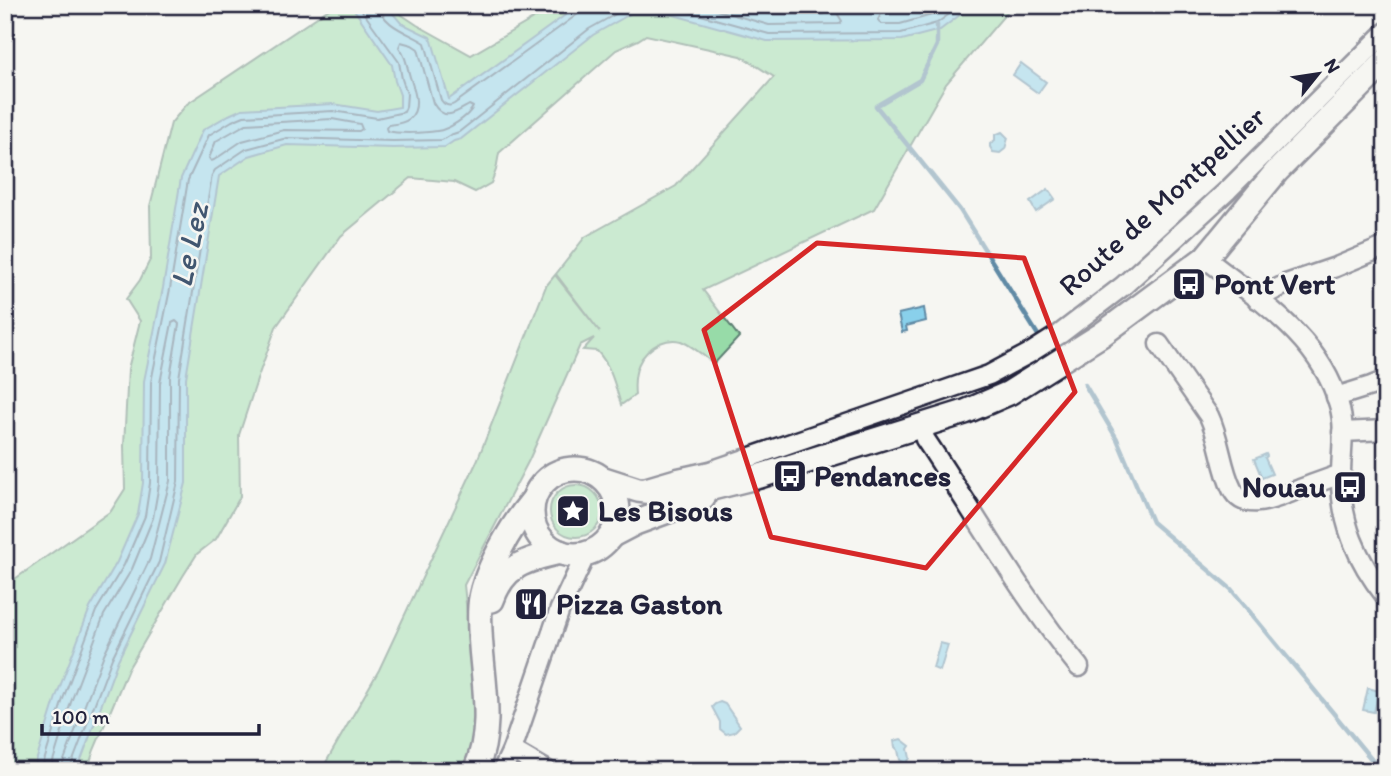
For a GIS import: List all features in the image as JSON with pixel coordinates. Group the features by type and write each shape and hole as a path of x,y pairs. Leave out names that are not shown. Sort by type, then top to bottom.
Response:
{"main road":[{"name":"Route de Montpellier","path":"612,535 635,523 760,476 965,412 1009,393 1101,335 1206,258 1276,172 1386,61"},
{"path":"475,771 482,756 486,715 480,604 484,586 516,521 545,481 555,473 580,469 593,472 604,479 611,489 617,500 617,524 603,545 586,554 568,555 548,546 540,537 531,513 532,501"},
{"name":"Route de Montpellier","path":"604,479 638,490 661,493 694,492 760,476"},
{"path":"480,636 497,586 511,569 526,561 560,552"}],"street":[{"name":"Route de Montpellier","path":"638,490 710,471 989,375 1030,353 1060,334 1123,286 1228,190 1386,32"},
{"path":"1257,299 1286,284 1386,246"},
{"path":"1206,258 1285,322 1322,366 1340,407 1341,499 1350,538 1371,578 1386,597"},
{"path":"1159,344 1209,416 1231,487 1239,498 1249,502 1263,502 1341,474"},
{"path":"1336,397 1386,380"},
{"path":"922,425 925,439 1052,633 1079,667"},
{"path":"1342,432 1386,430"},
{"path":"502,771 512,750 560,609 586,554"},
{"path":"512,750 548,771"}],"highlighted area":[{"path":"817,243 1024,258 1075,392 926,568 771,537 704,330"}],"green space":[{"path":"335,5 387,5 471,55 557,5 1013,5 946,84 874,209 703,290 739,337 714,364 681,341 660,343 642,358 636,371 635,395 621,405 612,376 602,357 597,351 583,350 594,338 580,345 529,460 464,585 482,756 475,771 321,771 379,670 477,461 546,286 555,275 600,332 556,274 585,237 676,186 774,77 741,56 646,35 616,50 499,153 491,183 475,192 454,182 411,178 341,236 276,327 239,435 240,497 216,539 197,554 128,669 87,771 5,771 5,586 111,511 125,489 128,369 140,321 126,299 151,258 150,206 171,123 187,104"},
{"path":"576,485 586,487 594,493 600,501 600,521 594,529 586,535 576,537 566,535 558,529 552,521 550,511 552,501 558,493 566,487"}],"water":[{"name":"Le Lez","path":"351,5 382,5 401,23 430,37 449,99 581,5 813,5 864,10 876,5 973,5 940,30 902,40 767,41 670,14 632,13 593,35 461,139 445,147 287,145 249,156 219,176 186,378 186,483 165,564 118,660 77,771 33,771 56,697 90,608 117,562 138,514 143,483 144,381 181,178 203,130 242,109 333,104 377,111 400,107 400,95 392,65"},
{"path":"1021,63 1046,82 1038,93 1013,75"},
{"path":"1002,132 1008,138 1005,149 1000,153 993,152 990,144 995,140 995,135"},
{"path":"1048,189 1055,199 1036,212 1030,202"},
{"path":"924,308 926,321 906,326 907,331 902,332 898,314"},
{"path":"1266,454 1265,458 1272,474 1262,478 1254,459"},
{"path":"940,643 948,645 940,671 933,668"},
{"path":"1368,688 1379,691 1374,712 1363,710"},
{"path":"720,702 725,704 740,726 734,732 726,734 720,729 720,722 712,707"},
{"path":"901,739 910,746 910,758 906,764 900,760 895,747 894,741"}],"waterway":[{"path":"937,25 937,45 920,80 876,106 960,210 1038,335"},
{"path":"1085,385 1117,439 1152,522 1231,589 1381,771"}],"place":[{"name":"Pont Vert","path":"1189,284"},
{"name":"Pendances","path":"790,476"},
{"name":"Nouau","path":"1350,487"},
{"name":"Les Bisous","path":"573,511"},
{"name":"Pizza Gaston","path":"531,604"}]}
